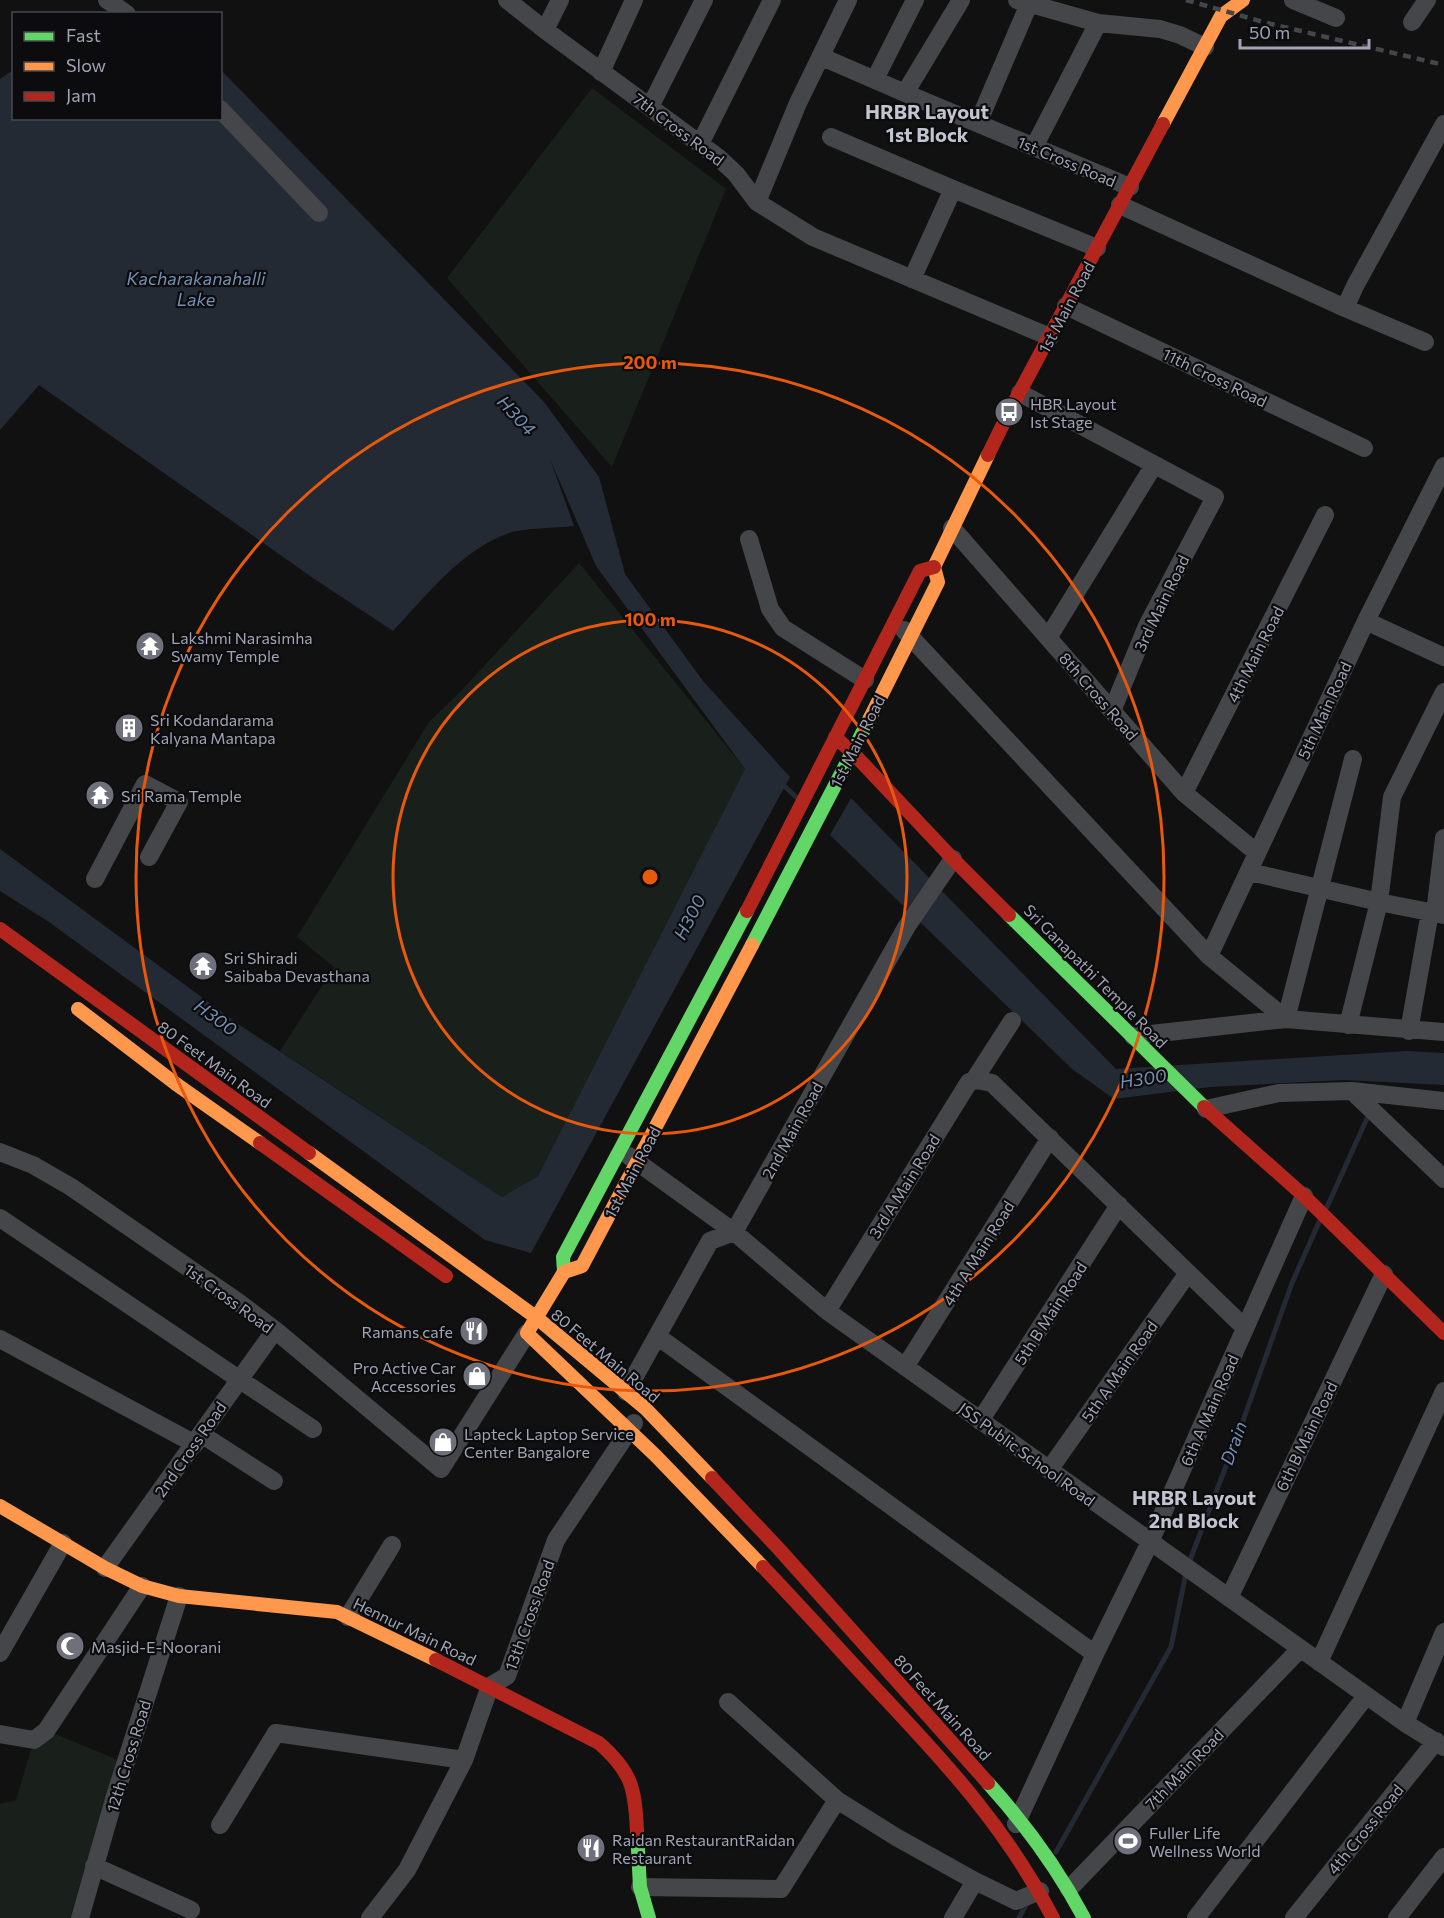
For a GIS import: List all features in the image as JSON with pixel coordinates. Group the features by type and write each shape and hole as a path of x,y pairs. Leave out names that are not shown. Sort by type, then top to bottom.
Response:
{"main road":[{"name":"1st Main Road","path":"527,1326 564,1272 582,1266 853,753 938,582 934,567 1020,393 1221,16 1243,0"},
{"path":"564,1272 563,1257 733,939 920,571 934,567"},
{"name":"Sri Ganapathi Temple Road","path":"835,737 853,753 953,859 1202,1105 1304,1196 1444,1333"},
{"name":"80 Feet Main Road","path":"4,938 527,1326 626,1392 645,1408 779,1549 1020,1818 1069,1888 1084,1918"},
{"path":"70,1003 176,1084 461,1287"},
{"name":"80 Feet Main Road","path":"527,1326 730,1530 946,1765 998,1825 1037,1886 1053,1918"},
{"name":"Hennur Main Road","path":"0,1506 105,1568 142,1586 178,1596 337,1612 490,1686 599,1743 617,1759 630,1780 636,1806 640,1887 649,1918"}],"street":[{"path":"107,0 124,12"},
{"name":"7th Cross Road","path":"507,0 719,158 736,174 757,202 813,237 1050,337"},
{"path":"545,30 560,0"},
{"path":"601,72 634,0"},
{"path":"650,107 704,0"},
{"path":"700,144 772,0"},
{"path":"757,202 798,103 848,0"},
{"path":"875,79 915,0"},
{"path":"905,93 961,0"},
{"path":"1293,0 1336,18"},
{"path":"1412,22 1427,0"},
{"path":"978,123 1023,2 1098,23 1160,29 1205,46"},
{"path":"1034,147 1098,23"},
{"name":"1st Cross Road","path":"822,57 1130,187"},
{"path":"222,112 320,213"},
{"path":"1345,308 1444,124"},
{"path":"831,136 1097,248"},
{"path":"912,279 953,189"},
{"path":"1120,205 1425,342"},
{"name":"11th Cross Road","path":"1066,306 1364,448"},
{"path":"1020,393 1154,465 1048,638"},
{"name":"3rd Main Road","path":"1112,711 1147,626 1215,497 1154,465"},
{"name":"5th Main Road","path":"1209,956 1366,621 1444,466"},
{"name":"4th Main Road","path":"1184,793 1325,515"},
{"name":"8th Cross Road","path":"952,528 1184,793 1256,852"},
{"path":"749,539 775,619 783,628 865,680"},
{"path":"895,621 1209,956 1286,1019"},
{"path":"1366,621 1444,657"},
{"path":"1348,1026 1379,902 1392,797 1444,692"},
{"path":"1286,1019 1318,887 1353,759"},
{"path":"95,879 145,784 179,802 149,857"},
{"path":"1409,1031 1436,913 1443,838"},
{"name":"2nd Main Road","path":"734,1232 907,926 953,859"},
{"path":"1250,872 1436,913"},
{"path":"1133,1036 1286,1019 1348,1026 1444,1032"},
{"name":"3rd A Main Road","path":"827,1311 969,1082 974,1080 1012,1021"},
{"path":"974,1080 992,1083 1245,1328"},
{"path":"1352,1091 1444,1179"},
{"path":"1202,1105 1279,1093 1352,1091 1444,1101"},
{"name":"4th A Main Road","path":"905,1367 1050,1138"},
{"name":"JSS Public School Road","path":"620,1150 734,1232 827,1311 1405,1724 1440,1744"},
{"name":"1st Cross Road","path":"0,1152 33,1165 71,1187 275,1330 441,1469"},
{"name":"6th A Main Road","path":"1007,1839 1020,1818 1095,1654 1150,1542 1304,1196"},
{"name":"5th B Main Road","path":"980,1421 1119,1205"},
{"path":"0,1218 314,1429"},
{"path":"626,1392 710,1241 734,1232"},
{"name":"5th A Main Road","path":"1049,1470 1188,1273"},
{"name":"6th B Main Road","path":"1229,1598 1384,1274"},
{"name":"1st Main Road","path":"441,1469 527,1326"},
{"name":"2nd Cross Road","path":"105,1568 275,1330"},
{"path":"657,1336 1095,1654"},
{"path":"0,1339 198,1439 274,1481"},
{"path":"1319,1662 1444,1391"},
{"name":"13th Cross Road","path":"370,1918 407,1870 464,1760 490,1686 507,1676 556,1540 645,1408"},
{"path":"0,1653 63,1543"},
{"path":"348,1617 392,1545"},
{"path":"0,1734 34,1740 46,1731 142,1586"},
{"name":"12th Cross Road","path":"80,1918 178,1596"},
{"path":"1405,1724 1444,1632"},
{"name":"7th Main Road","path":"1069,1888 1300,1649"},
{"path":"1196,1918 1366,1696"},
{"path":"728,1702 837,1800 896,1837 1016,1901 1037,1886"},
{"path":"220,1825 276,1733 464,1760"},
{"name":"4th Cross Road","path":"1294,1918 1440,1744"},
{"path":"640,1887 781,1888 837,1800"},
{"path":"1397,1918 1444,1857"},
{"path":"94,1866 191,1911"},
{"path":"952,1918 975,1881"}],"shaded area":[{"path":"592,88 726,189 612,467 447,278"},
{"path":"579,563 745,769 538,1176 502,1197 280,1051 334,967 297,937 429,722 459,693"},
{"path":"55,1734 118,1760 70,1918 0,1918 0,1804 16,1800 31,1750"}],"water":[{"name":"Kacharakanahalli Lake","path":"12,71 12,120 222,120 222,71 544,402 599,477 625,574 703,681 790,777 531,1253 485,1240 49,922 0,891 0,849 241,1026 502,1197 538,1176 745,769 596,566 550,459 574,526 516,531 475,550 446,575 393,631 313,578 39,385 0,430 0,79"},
{"path":"851,798 1116,1069 1407,1051 1444,1053 1444,1085 1344,1080 1210,1087 1114,1099 1072,1069 830,835"}],"waterway":[{"name":"H300","path":"781,783 796,797"},
{"name":"Drain","path":"1327,1207 1369,1114"},
{"name":"Drain","path":"1056,1852 1171,1647 1187,1568 1292,1283 1320,1220"},
{"path":"1019,1918 1028,1901"}],"railway":[{"path":"1186,0 1267,23 1444,65"}],"traffic: fast":[{"path":"752,945 870,718"},
{"path":"564,1272 563,1257 747,911"},
{"path":"1009,915 1204,1107"},
{"path":"988,1783 1040,1848 1084,1918"},
{"path":"637,1831 640,1887 649,1918"}],"traffic: slow":[{"path":"1163,124 1221,16 1243,0"},
{"path":"870,718 938,582 934,567 988,455"},
{"path":"527,1333 564,1272 582,1266 752,945"},
{"path":"78,1009 176,1084 260,1143"},
{"path":"309,1153 537,1318 645,1408 712,1478"},
{"path":"530,1336 656,1456 763,1567"},
{"path":"0,1506 105,1568 142,1586 179,1596 337,1612 436,1660"}],"traffic: jam":[{"path":"988,455 1163,124"},
{"path":"747,911 920,571 934,567"},
{"path":"835,737 1009,915"},
{"path":"0,929 309,1153"},
{"path":"1204,1107 1304,1196 1444,1333"},
{"path":"260,1143 446,1276"},
{"path":"712,1478 779,1549 988,1783"},
{"path":"763,1567 974,1798 1016,1855 1053,1918"},
{"path":"436,1660 599,1743 619,1763 630,1782 635,1803 637,1831"}],"place":[{"name":"HBR Layout Ist Stage","path":"1009,412"},
{"name":"Lakshmi Narasimha Swamy Temple","path":"150,646"},
{"name":"Sri Kodandarama Kalyana Mantapa","path":"129,728"},
{"name":"Sri Rama Temple","path":"100,795"},
{"name":"Sri Shiradi Saibaba Devasthana","path":"203,966"},
{"name":"Ramans cafe","path":"474,1331"},
{"name":"Pro Active Car Accessories","path":"477,1376"},
{"name":"Lapteck Laptop Service Center Bangalore","path":"443,1442"},
{"name":"Masjid-E-Noorani","path":"70,1646"},
{"name":"Fuller Life Wellness World","path":"1128,1841"},
{"name":"Raidan RestaurantRaidan Restaurant","path":"591,1848"}],"district":[{"name":"HRBR Layout 1st Block","path":"927,122"},
{"name":"HRBR Layout 2nd Block","path":"1194,1508"}],"water label":[{"name":"H304","path":"517,415"}]}
